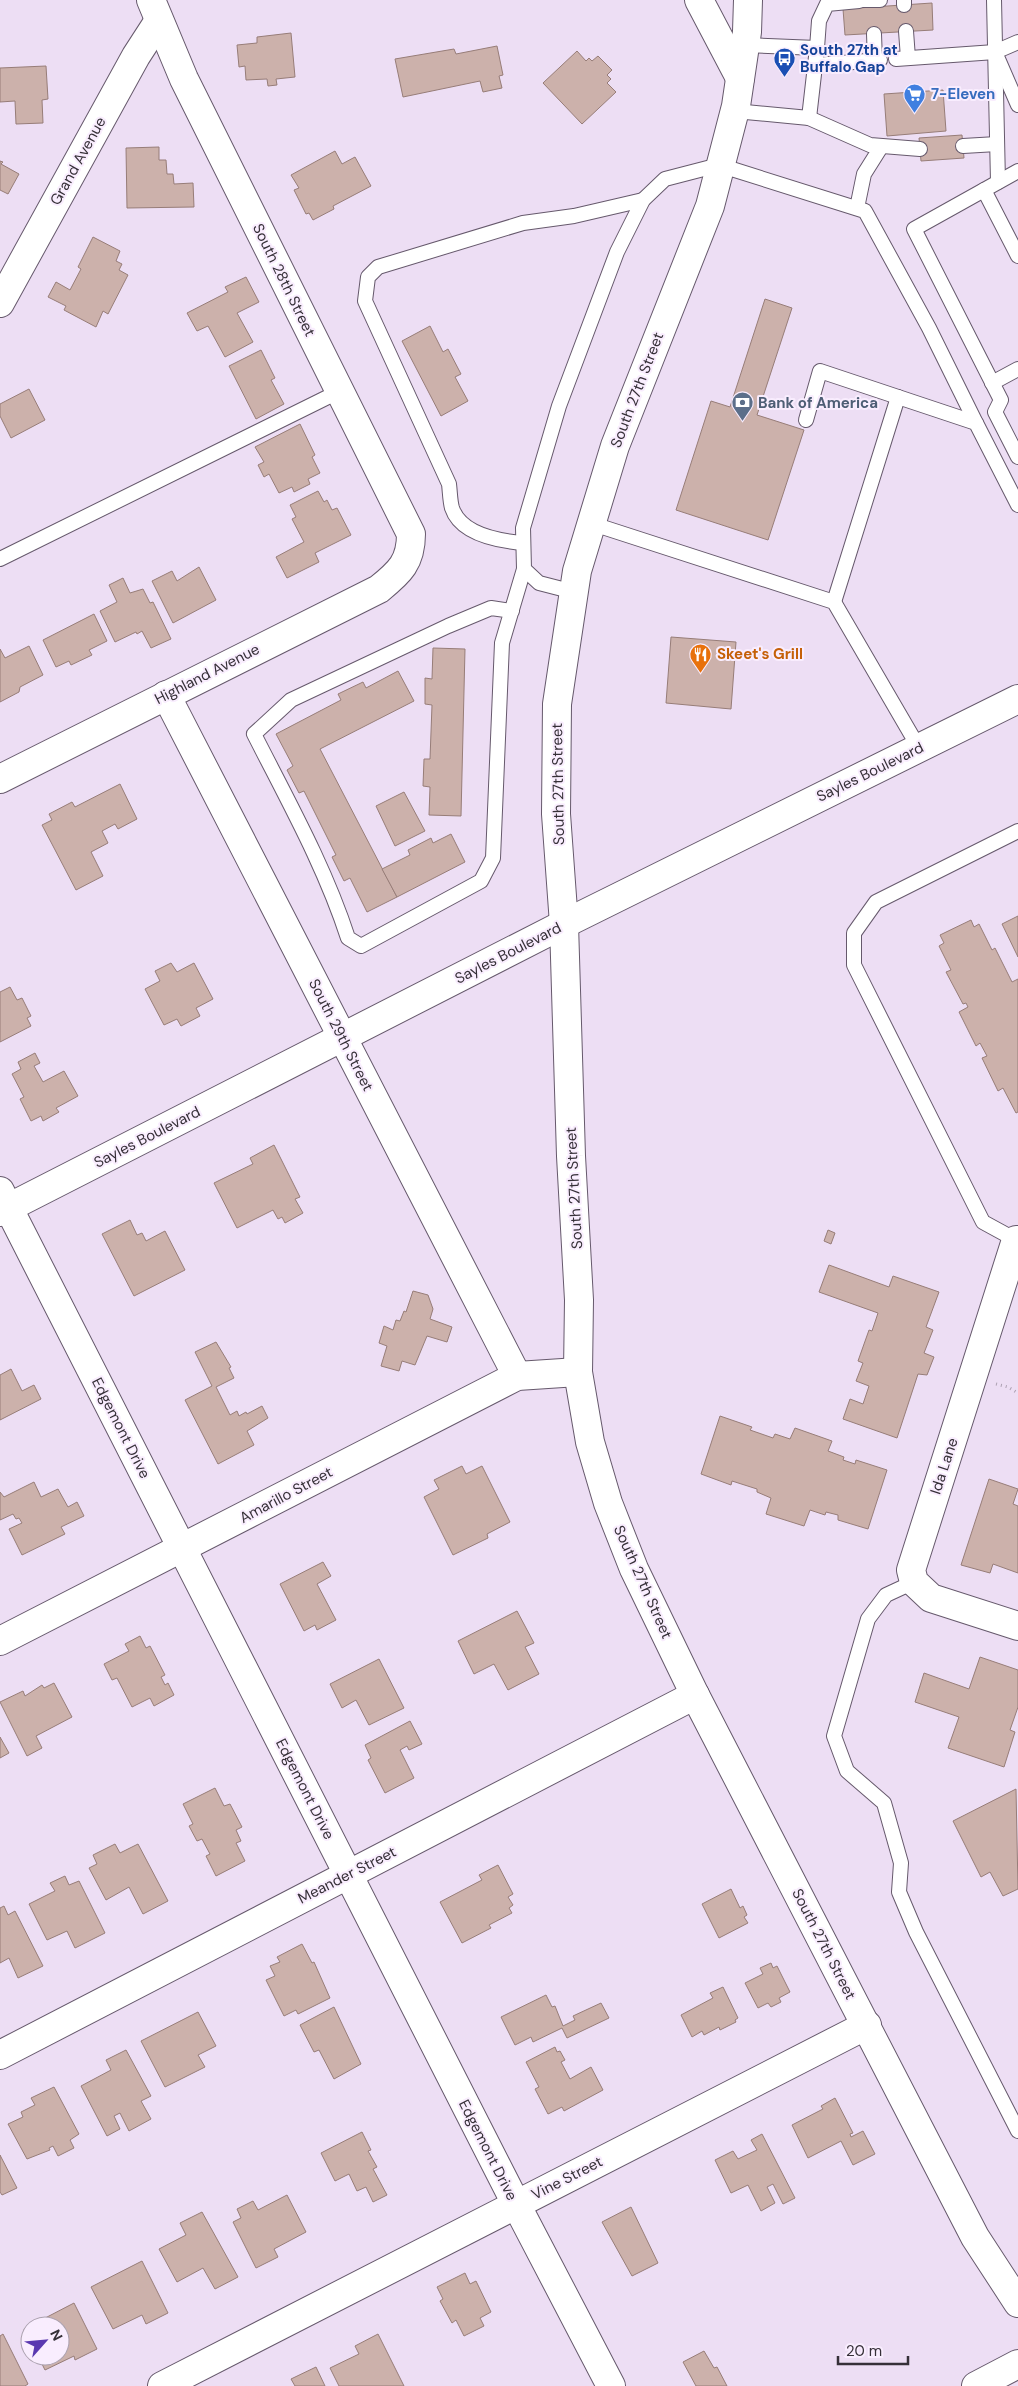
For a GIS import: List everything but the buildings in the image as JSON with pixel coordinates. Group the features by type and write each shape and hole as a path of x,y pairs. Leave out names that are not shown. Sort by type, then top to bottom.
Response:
{"street":[{"path":"699,0 740,78"},
{"name":"South 27th Street","path":"748,0 745,45 735,111 710,206 615,446 593,524 577,571 557,704 556,814 564,924 571,1156 579,1300 578,1372 590,1442 608,1503 634,1569 695,1695 975,2237 1018,2303"},
{"name":"Grand Avenue","path":"0,303 136,56 155,11"},
{"name":"South 28th Street","path":"155,11 184,79 411,534 411,549 406,560"},
{"name":"Highland Avenue","path":"0,779 379,589 397,574 406,560"},
{"name":"South 29th Street","path":"166,695 517,1376"},
{"name":"Sayles Boulevard","path":"3,1204 343,1038 564,924 1018,699"},
{"name":"Edgemont Drive","path":"3,1204 611,2386"},
{"name":"Ida Lane","path":"914,1582 911,1570 1017,1238"},
{"name":"Amarillo Street","path":"0,1641 517,1376 578,1372"},
{"path":"914,1582 931,1598 1018,1626"},
{"name":"Meander Street","path":"0,2055 695,1695"},
{"name":"Vine Street","path":"162,2386 867,2026"},
{"path":"976,2386 1018,2364"}],"lane":[{"path":"994,0 998,182"},
{"path":"810,118 819,22 827,4 868,2"},
{"path":"906,31 902,59 995,52 1018,42"},
{"path":"815,65 877,60 874,34"},
{"path":"745,45 817,48"},
{"path":"995,52 1018,105"},
{"path":"735,111 810,118 870,146 920,149"},
{"path":"963,146 997,144"},
{"path":"857,208 864,174 881,147"},
{"path":"512,611 491,608 448,626 290,700 254,734 309,842 338,908 348,938 361,946 481,881 494,858 502,643 512,611 524,569 523,528 559,406 617,252 642,200 665,179 720,166 865,211 929,328 1018,505"},
{"path":"1018,172 914,230 992,383 1006,402 995,412 1018,457"},
{"path":"984,190 1018,256"},
{"path":"523,543 497,541 463,524 452,509 450,484 366,301 368,277 378,267 523,222 574,216 642,200"},
{"path":"992,383 1018,370"},
{"path":"806,420 820,371 976,423"},
{"path":"0,559 340,391"},
{"path":"834,602 898,397"},
{"path":"593,524 834,602 919,748"},
{"path":"524,569 539,583 574,592"},
{"path":"1017,1238 983,1222 854,965 854,933 876,902 1018,831"},
{"path":"914,1582 886,1595 868,1619 834,1736 847,1770 884,1803 901,1863 899,1892 916,1932 1018,2131"}],"place":[{"name":"South 27th at Buffalo Gap","path":"784,78"},
{"name":"7-Eleven","path":"915,113"},
{"name":"Bank of America","path":"742,422"},
{"name":"Skeet's Grill","path":"701,673"}]}
